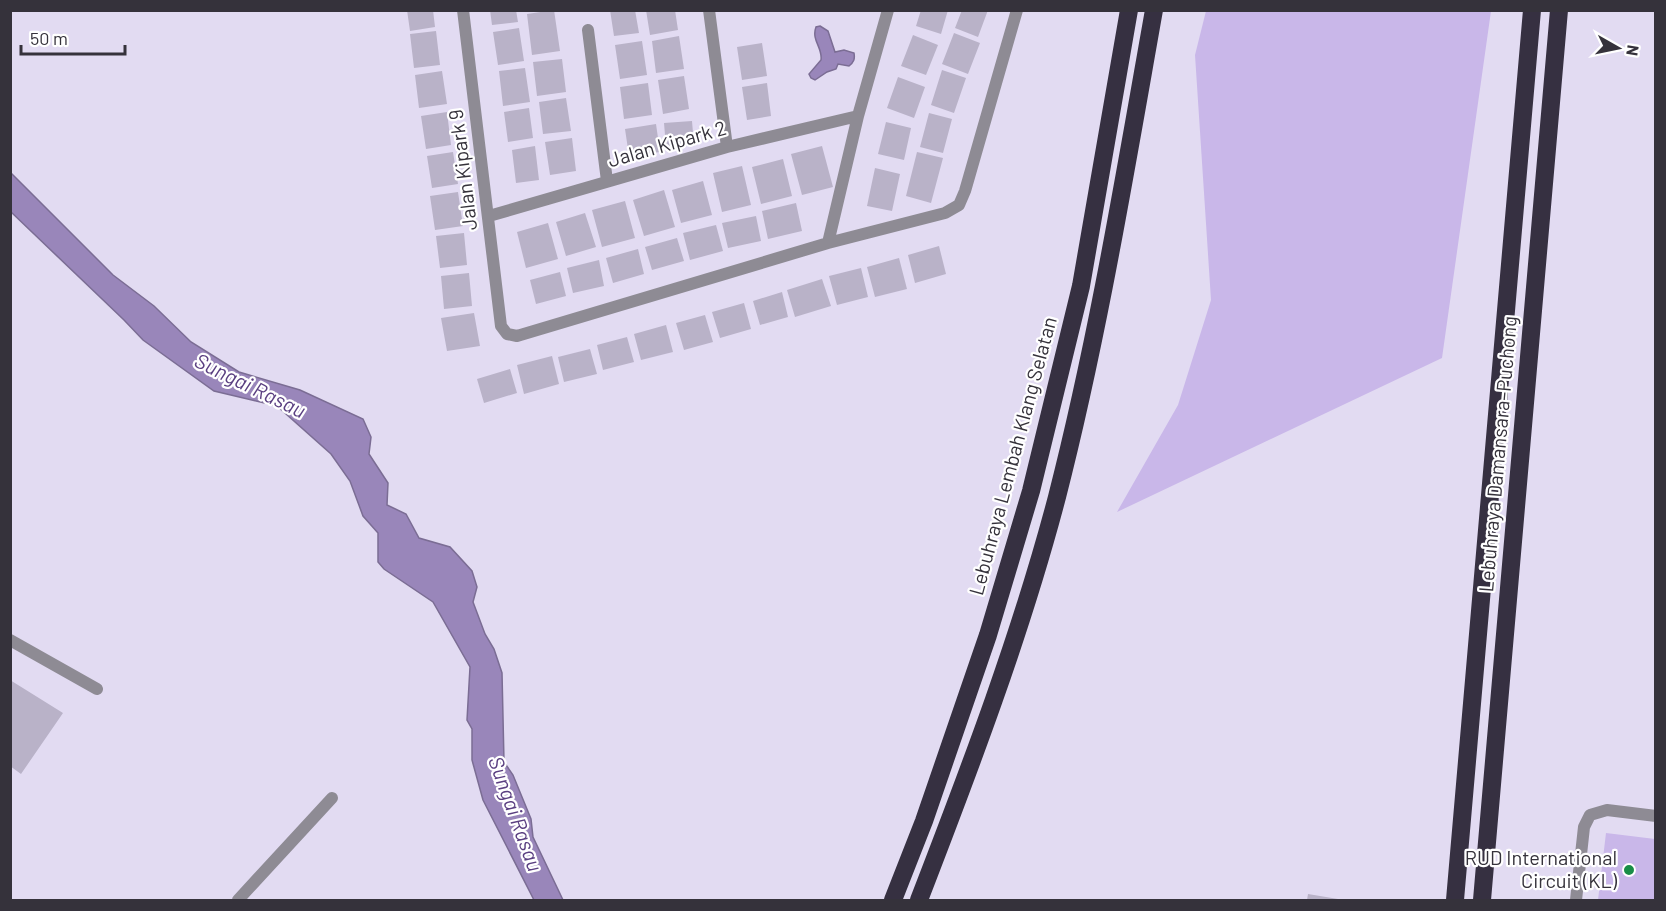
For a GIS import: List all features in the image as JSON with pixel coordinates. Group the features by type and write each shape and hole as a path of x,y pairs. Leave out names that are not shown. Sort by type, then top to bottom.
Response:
{"highway":[{"name":"Lebuhraya Lembah Klang Selatan","path":"893,900 924,821 988,635 1031,491 1081,286 1129,10"},
{"path":"919,900 948,827 1017,632 1057,497 1104,292 1154,10"},
{"name":"Lebuhraya Damansara–Puchong","path":"1455,900 1532,10"},
{"name":"Lebuhraya Damansara–Puchong","path":"1482,900 1559,10"}],"street":[{"name":"Jalan Kipark 9","path":"463,10 501,326 507,334 517,336 828,243"},
{"path":"709,10 727,147"},
{"path":"888,10 858,116 828,243 945,213 959,205 1017,10"},
{"path":"588,30 607,181"},
{"name":"Jalan Kipark 2","path":"489,216 727,147 858,116"},
{"path":"10,640 97,689"},
{"path":"238,900 332,798"},
{"path":"1576,900 1584,827 1590,815 1607,810 1656,816"}],"shaded area":[{"path":"1206,11 1491,11 1442,358 1117,512 1178,405 1211,300 1195,55"},
{"name":"RUD International Circuit (KL)","path":"1606,833 1655,839 1655,900 1598,900"}],"water":[{"path":"820,26 828,31 835,52 844,50 854,53 854,57 849,66 838,64 836,69 815,80 809,74 821,60 815,36 816,27"},
{"name":"Sungai Rasau","path":"11,173 113,275 154,306 191,342 239,372 300,390 363,419 371,437 369,454 388,483 387,505 406,514 419,538 450,547 472,571 477,587 473,602 502,673 504,762 513,775 531,819 533,837 563,900 534,900 483,800 472,760 472,729 467,720 470,667 433,602 384,569 378,562 378,533 363,516 350,481 331,454 277,406 214,391 143,340 11,212"}],"building":[{"path":"407,10 433,10 435,27 410,31"},
{"path":"490,10 516,10 518,22 492,25"},
{"path":"554,10 560,51 532,55 527,14"},
{"path":"610,10 635,10 639,33 614,36"},
{"path":"646,10 675,10 678,30 650,35"},
{"path":"921,10 948,10 941,34 916,26"},
{"path":"962,10 988,10 978,37 955,28"},
{"path":"519,28 524,61 498,65 493,32"},
{"path":"436,31 440,65 414,68 410,34"},
{"path":"954,33 980,43 968,74 942,64"},
{"path":"913,35 938,45 926,75 901,66"},
{"path":"679,36 684,69 656,73 652,41"},
{"path":"642,41 647,75 620,79 615,45"},
{"path":"762,43 767,76 742,80 737,47"},
{"path":"562,59 566,92 537,96 533,62"},
{"path":"525,68 530,102 503,106 499,71"},
{"path":"942,70 966,78 954,113 931,105"},
{"path":"442,71 447,104 419,108 415,75"},
{"path":"684,76 689,109 663,114 658,80"},
{"path":"898,77 925,87 914,118 887,108"},
{"path":"648,83 652,115 624,119 620,87"},
{"path":"767,83 771,116 747,120 742,87"},
{"path":"566,98 571,131 543,134 539,102"},
{"path":"529,108 533,138 508,142 504,112"},
{"path":"447,112 451,145 426,149 421,116"},
{"path":"929,113 952,119 943,153 920,147"},
{"path":"692,121 694,145 666,147 664,123"},
{"path":"886,122 911,128 904,160 878,154"},
{"path":"656,124 660,152 629,156 625,129"},
{"path":"572,138 576,171 550,175 545,142"},
{"path":"535,146 539,180 516,183 512,150"},
{"path":"822,146 833,187 802,195 791,154"},
{"path":"453,152 458,184 432,188 427,156"},
{"path":"917,152 943,158 931,203 906,196"},
{"path":"783,159 792,196 761,204 752,167"},
{"path":"742,166 751,205 722,212 713,173"},
{"path":"875,168 900,174 892,211 867,206"},
{"path":"703,181 712,215 681,223 672,190"},
{"path":"664,190 675,227 644,236 633,200"},
{"path":"458,192 463,226 435,230 430,196"},
{"path":"625,201 635,238 602,247 592,210"},
{"path":"796,203 802,231 768,239 762,211"},
{"path":"585,213 596,247 566,256 556,222"},
{"path":"756,216 761,241 728,248 722,223"},
{"path":"548,223 558,259 526,268 517,232"},
{"path":"716,225 723,251 690,260 683,233"},
{"path":"464,233 467,265 440,268 436,236"},
{"path":"677,238 684,261 652,270 645,247"},
{"path":"939,246 946,274 915,283 908,255"},
{"path":"638,249 644,274 613,283 606,258"},
{"path":"899,258 907,289 875,297 867,267"},
{"path":"599,260 604,286 573,293 567,268"},
{"path":"861,268 868,297 837,305 829,276"},
{"path":"560,272 566,296 536,304 530,280"},
{"path":"469,273 472,306 444,309 441,276"},
{"path":"822,279 831,306 795,317 787,290"},
{"path":"782,292 788,317 760,325 753,301"},
{"path":"744,303 751,329 720,338 712,312"},
{"path":"474,313 480,346 447,351 441,318"},
{"path":"705,315 713,342 684,350 676,323"},
{"path":"666,325 673,352 641,360 634,334"},
{"path":"627,337 634,362 603,370 597,345"},
{"path":"590,349 597,374 564,382 558,357"},
{"path":"552,356 559,384 524,394 517,365"},
{"path":"510,369 517,393 484,403 477,379"},
{"path":"10,680 63,713 21,774 10,766"},
{"path":"1308,894 1338,899 1338,900 1307,900"}],"place":[{"name":"RUD International Circuit (KL)","path":"1629,870"}]}
